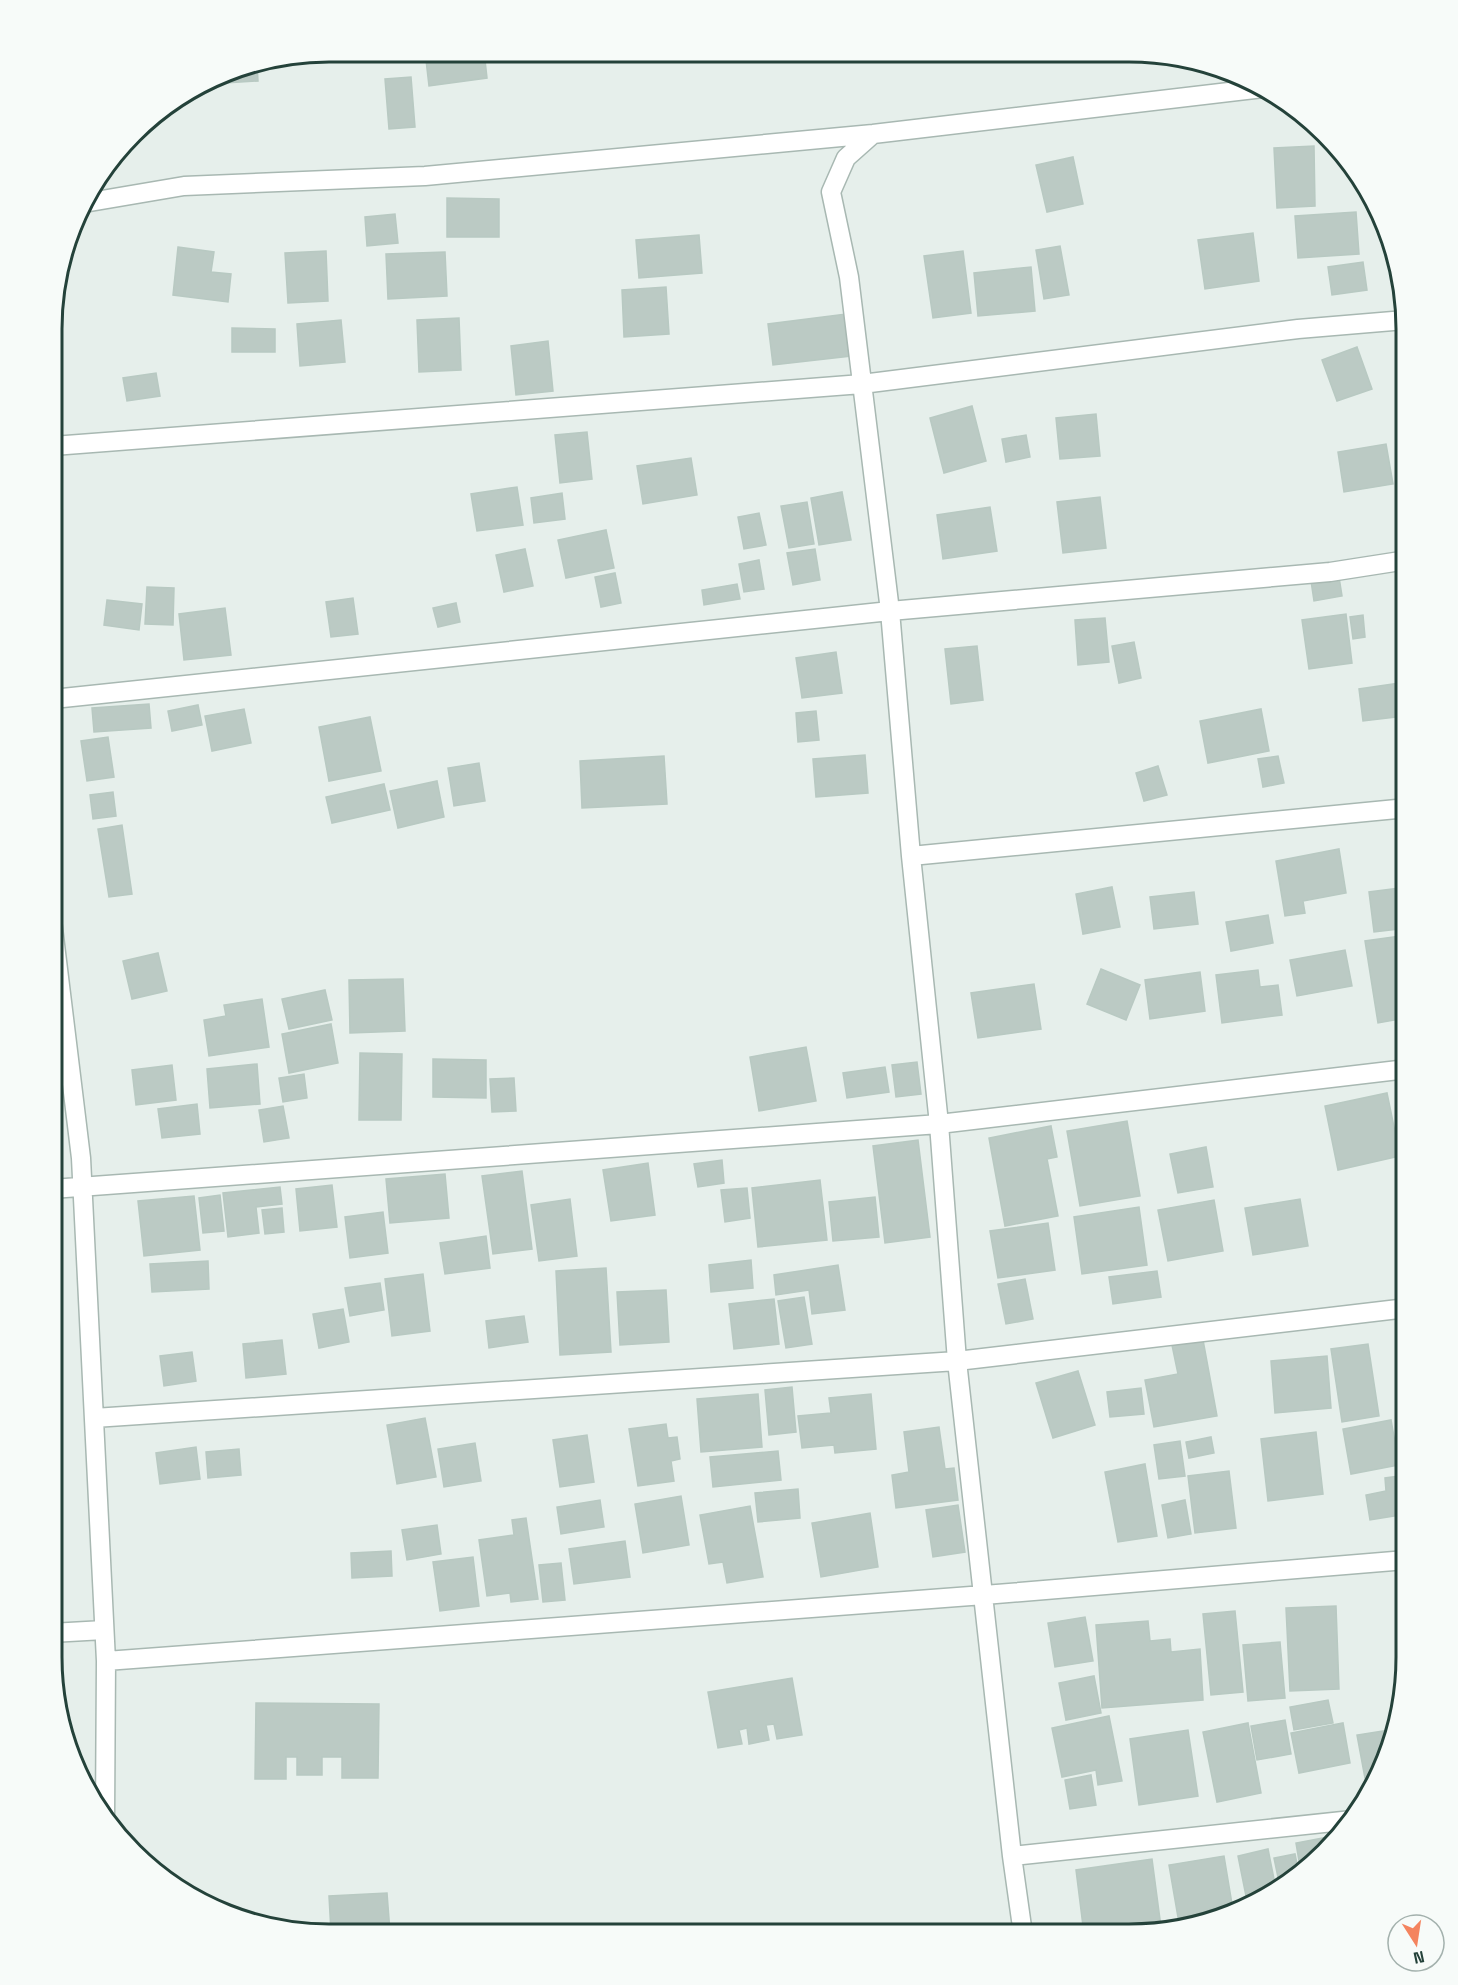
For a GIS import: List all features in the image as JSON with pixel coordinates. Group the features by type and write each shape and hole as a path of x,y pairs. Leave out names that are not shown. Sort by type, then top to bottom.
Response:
{"street":[{"path":"94,201 184,186 425,176 873,134 1249,90"},
{"path":"873,134 846,158 831,192 849,277 890,611 911,856 939,1124 957,1361 1022,1924"},
{"path":"62,445 862,384 1298,329 1396,321"},
{"path":"62,698 890,611 1330,572 1396,562"},
{"path":"911,856 1396,809"},
{"path":"62,1002 81,1158 106,1660 105,1803"},
{"path":"62,1188 939,1124 1396,1070"},
{"path":"94,1418 957,1361 1396,1309"},
{"path":"106,1660 984,1595 1396,1561"},
{"path":"62,1632 104,1630"},
{"path":"1012,1856 1339,1821"}],"building":[{"path":"426,62 485,62 487,78 429,86"},
{"path":"257,71 258,81 226,82"},
{"path":"411,77 415,127 389,129 385,79"},
{"path":"1314,146 1315,206 1277,208 1274,148"},
{"path":"1073,157 1083,204 1047,212 1036,165"},
{"path":"447,198 499,199 499,237 447,237"},
{"path":"1356,212 1359,254 1298,258 1295,216"},
{"path":"395,214 398,243 367,246 365,217"},
{"path":"1253,233 1259,281 1205,289 1198,240"},
{"path":"699,235 702,273 639,278 636,240"},
{"path":"1060,246 1069,295 1044,299 1036,250"},
{"path":"178,247 214,252 211,272 231,274 228,302 173,295"},
{"path":"326,251 328,301 288,303 285,253"},
{"path":"963,251 971,313 933,318 924,256"},
{"path":"445,252 447,296 388,299 386,254"},
{"path":"1363,262 1367,290 1332,295 1328,267"},
{"path":"1031,267 1035,311 978,316 974,273"},
{"path":"666,287 669,334 624,337 622,290"},
{"path":"846,314 851,356 773,365 768,324"},
{"path":"459,318 461,370 419,372 417,320"},
{"path":"341,320 345,362 300,366 297,324"},
{"path":"232,328 275,329 275,352 232,352"},
{"path":"548,341 553,391 516,395 511,346"},
{"path":"1357,347 1372,389 1337,401 1322,360"},
{"path":"156,373 160,396 127,401 123,378"},
{"path":"972,406 986,461 944,473 930,418"},
{"path":"1096,414 1100,456 1060,459 1056,418"},
{"path":"587,432 592,479 560,483 555,435"},
{"path":"1026,435 1030,457 1006,462 1002,439"},
{"path":"1386,444 1393,484 1344,492 1338,452"},
{"path":"691,458 697,495 643,504 637,466"},
{"path":"517,487 523,525 477,531 471,494"},
{"path":"842,492 851,540 819,545 811,498"},
{"path":"562,493 565,519 534,523 531,498"},
{"path":"1100,497 1106,548 1063,553 1057,502"},
{"path":"807,502 814,544 789,548 781,506"},
{"path":"990,507 997,551 943,559 937,515"},
{"path":"759,513 766,545 744,549 738,517"},
{"path":"606,530 614,568 566,578 558,540"},
{"path":"525,549 533,586 504,592 496,555"},
{"path":"815,549 820,580 793,585 787,553"},
{"path":"759,560 764,589 744,592 739,564"},
{"path":"615,573 621,603 601,607 595,577"},
{"path":"1339,577 1342,596 1314,601 1311,581"},
{"path":"737,584 740,599 704,605 702,590"},
{"path":"147,587 174,588 173,625 145,624"},
{"path":"353,598 358,634 331,637 326,602"},
{"path":"107,600 142,604 139,630 104,625"},
{"path":"456,603 460,622 438,627 433,608"},
{"path":"225,608 231,655 184,660 179,614"},
{"path":"1346,614 1352,663 1309,669 1302,620"},
{"path":"1363,615 1365,637 1353,639 1350,617"},
{"path":"1105,618 1109,662 1078,665 1075,620"},
{"path":"1134,642 1141,678 1119,683 1112,646"},
{"path":"977,646 983,700 951,704 945,649"},
{"path":"836,652 842,693 802,698 796,658"},
{"path":"1396,683 1396,717 1363,721 1359,689"},
{"path":"149,704 151,728 94,732 92,708"},
{"path":"198,705 202,725 172,731 168,711"},
{"path":"244,709 251,743 212,751 205,716"},
{"path":"1261,709 1269,751 1208,763 1200,721"},
{"path":"816,711 819,740 798,742 796,713"},
{"path":"370,717 381,771 329,781 319,727"},
{"path":"108,737 114,777 87,781 81,741"},
{"path":"865,755 868,793 816,797 813,759"},
{"path":"664,756 667,804 582,808 580,761"},
{"path":"1278,756 1284,783 1263,787 1258,759"},
{"path":"479,763 485,801 454,806 448,768"},
{"path":"1158,766 1167,795 1144,801 1136,773"},
{"path":"437,781 444,817 398,828 390,791"},
{"path":"384,784 390,810 332,823 326,797"},
{"path":"113,792 116,816 93,819 90,795"},
{"path":"122,825 132,894 109,897 98,829"},
{"path":"1339,849 1346,893 1303,901 1305,913 1285,916 1276,861"},
{"path":"1112,887 1120,927 1083,934 1076,894"},
{"path":"1396,888 1396,929 1374,932 1369,892"},
{"path":"1194,892 1198,924 1154,929 1150,897"},
{"path":"1268,915 1273,943 1231,951 1226,922"},
{"path":"1396,937 1396,1020 1378,1023 1365,941"},
{"path":"1345,950 1352,986 1297,996 1290,960"},
{"path":"158,953 167,991 132,999 123,961"},
{"path":"1101,969 1140,985 1126,1020 1087,1004"},
{"path":"1258,970 1260,987 1278,985 1282,1015 1222,1023 1216,975"},
{"path":"1200,972 1205,1011 1150,1019 1145,980"},
{"path":"403,979 405,1031 350,1033 349,980"},
{"path":"1034,984 1041,1029 978,1038 971,993"},
{"path":"325,990 332,1020 289,1029 282,999"},
{"path":"262,999 269,1047 209,1056 204,1020 226,1016 224,1005"},
{"path":"331,1024 338,1063 289,1073 282,1034"},
{"path":"806,1047 816,1101 759,1111 750,1057"},
{"path":"360,1053 402,1054 401,1120 359,1120"},
{"path":"433,1059 486,1060 486,1098 433,1097"},
{"path":"917,1062 921,1094 896,1097 892,1065"},
{"path":"257,1064 260,1104 210,1108 207,1069"},
{"path":"172,1065 176,1100 136,1105 132,1070"},
{"path":"885,1067 889,1092 847,1098 843,1073"},
{"path":"304,1074 307,1098 283,1102 279,1078"},
{"path":"514,1078 516,1111 492,1112 490,1079"},
{"path":"1387,1093 1396,1137 1396,1157 1338,1170 1325,1106"},
{"path":"197,1104 200,1134 162,1138 158,1109"},
{"path":"283,1106 289,1138 264,1142 259,1110"},
{"path":"1127,1121 1140,1196 1080,1206 1067,1131"},
{"path":"1051,1126 1057,1157 1047,1159 1058,1216 1005,1226 989,1138"},
{"path":"918,1140 930,1237 885,1243 873,1146"},
{"path":"1206,1147 1213,1187 1178,1193 1170,1154"},
{"path":"722,1160 724,1183 698,1187 694,1164"},
{"path":"648,1163 655,1215 611,1221 603,1170"},
{"path":"522,1171 532,1249 493,1254 482,1176"},
{"path":"445,1174 449,1218 390,1223 386,1179"},
{"path":"820,1180 827,1240 758,1247 752,1188"},
{"path":"332,1185 337,1227 300,1231 296,1189"},
{"path":"280,1187 282,1204 256,1207 259,1233 228,1237 223,1193"},
{"path":"747,1188 750,1218 725,1222 721,1190"},
{"path":"220,1195 224,1231 203,1233 199,1198"},
{"path":"194,1196 200,1250 144,1256 138,1201"},
{"path":"875,1197 879,1237 833,1241 829,1202"},
{"path":"570,1199 577,1256 539,1261 531,1205"},
{"path":"1300,1199 1308,1246 1253,1255 1245,1208"},
{"path":"1214,1200 1223,1251 1168,1261 1158,1210"},
{"path":"1139,1207 1147,1265 1082,1274 1074,1217"},
{"path":"282,1208 284,1232 265,1234 262,1210"},
{"path":"383,1212 388,1253 350,1258 345,1217"},
{"path":"1048,1223 1055,1270 998,1278 990,1231"},
{"path":"486,1236 490,1268 445,1274 440,1243"},
{"path":"751,1260 753,1288 711,1292 709,1265"},
{"path":"208,1261 209,1289 152,1292 150,1264"},
{"path":"838,1265 845,1310 812,1314 809,1290 776,1295 774,1275"},
{"path":"606,1268 611,1352 560,1355 556,1271"},
{"path":"1157,1271 1161,1297 1113,1304 1109,1277"},
{"path":"423,1274 430,1331 392,1336 385,1279"},
{"path":"1025,1279 1033,1319 1006,1324 998,1284"},
{"path":"380,1283 384,1310 350,1316 345,1288"},
{"path":"666,1290 669,1342 620,1345 617,1292"},
{"path":"804,1297 812,1344 786,1348 778,1301"},
{"path":"774,1299 779,1344 734,1349 729,1304"},
{"path":"343,1309 349,1342 319,1348 313,1314"},
{"path":"524,1316 528,1342 489,1348 486,1321"},
{"path":"282,1340 286,1374 246,1378 243,1344"},
{"path":"1203,1340 1217,1416 1154,1427 1145,1380 1178,1374 1172,1345"},
{"path":"1368,1344 1379,1416 1342,1422 1331,1349"},
{"path":"192,1352 196,1381 164,1386 160,1356"},
{"path":"1327,1356 1331,1408 1275,1413 1271,1361"},
{"path":"1078,1371 1095,1425 1053,1438 1036,1383"},
{"path":"792,1387 796,1432 769,1435 765,1390"},
{"path":"1141,1388 1144,1414 1110,1417 1107,1392"},
{"path":"758,1394 762,1447 701,1452 697,1399"},
{"path":"871,1394 876,1449 835,1453 834,1445 802,1448 798,1416 831,1413 829,1398"},
{"path":"425,1418 436,1477 397,1484 387,1425"},
{"path":"1391,1420 1396,1448 1396,1466 1351,1474 1343,1429"},
{"path":"666,1424 668,1438 677,1437 680,1459 671,1461 674,1481 638,1486 629,1429"},
{"path":"939,1427 945,1469 954,1468 958,1500 896,1508 892,1475 909,1472 904,1432"},
{"path":"1316,1432 1323,1494 1268,1501 1261,1439"},
{"path":"587,1435 594,1482 560,1487 553,1440"},
{"path":"1211,1437 1214,1453 1189,1458 1186,1442"},
{"path":"1180,1441 1185,1476 1159,1479 1154,1445"},
{"path":"475,1443 481,1481 444,1487 438,1449"},
{"path":"196,1447 200,1479 160,1484 156,1453"},
{"path":"239,1449 241,1475 208,1478 206,1452"},
{"path":"778,1451 781,1480 713,1487 710,1457"},
{"path":"1145,1464 1157,1536 1118,1542 1105,1472"},
{"path":"1229,1471 1236,1528 1195,1533 1188,1476"},
{"path":"1396,1476 1396,1516 1370,1520 1366,1495 1386,1491 1385,1478"},
{"path":"798,1489 800,1518 758,1522 755,1493"},
{"path":"681,1496 689,1545 643,1553 635,1504"},
{"path":"600,1500 604,1527 561,1534 557,1507"},
{"path":"1185,1500 1191,1534 1168,1538 1162,1505"},
{"path":"958,1505 965,1552 933,1557 926,1510"},
{"path":"750,1506 763,1577 727,1583 723,1562 709,1564 700,1515"},
{"path":"870,1513 878,1567 821,1577 812,1523"},
{"path":"526,1518 538,1599 511,1602 510,1593 487,1596 479,1540 514,1535 512,1520"},
{"path":"437,1525 441,1554 407,1560 402,1530"},
{"path":"625,1541 630,1577 574,1584 569,1549"},
{"path":"391,1551 392,1576 352,1578 351,1553"},
{"path":"473,1557 479,1606 440,1611 433,1562"},
{"path":"561,1563 565,1600 543,1602 539,1565"},
{"path":"1336,1606 1339,1689 1290,1691 1286,1608"},
{"path":"1235,1611 1243,1692 1211,1695 1203,1614"},
{"path":"1085,1617 1093,1661 1055,1667 1048,1623"},
{"path":"1148,1621 1150,1641 1170,1639 1171,1652 1200,1649 1203,1700 1102,1708 1096,1625"},
{"path":"1280,1642 1285,1698 1248,1701 1243,1645"},
{"path":"1094,1676 1101,1713 1066,1720 1059,1683"},
{"path":"792,1678 802,1735 777,1739 774,1724 766,1725 769,1740 749,1744 747,1728 739,1730 742,1744 718,1748 708,1692"},
{"path":"1328,1700 1333,1723 1294,1730 1290,1707"},
{"path":"256,1703 379,1704 378,1778 342,1778 342,1757 322,1757 322,1775 297,1775 297,1757 286,1757 286,1779 255,1779"},
{"path":"1109,1716 1122,1781 1098,1785 1096,1770 1062,1777 1052,1728"},
{"path":"1285,1720 1291,1754 1257,1760 1251,1726"},
{"path":"1248,1723 1261,1793 1217,1802 1203,1732"},
{"path":"1343,1723 1350,1763 1299,1773 1291,1733"},
{"path":"1188,1730 1198,1796 1139,1805 1130,1739"},
{"path":"1386,1731 1366,1781 1357,1735"},
{"path":"1091,1775 1096,1805 1070,1809 1065,1780"},
{"path":"1325,1838 1299,1862 1296,1843"},
{"path":"1268,1849 1274,1881 1246,1897 1238,1856"},
{"path":"1295,1854 1297,1864 1278,1879 1274,1858"},
{"path":"1224,1856 1232,1903 1178,1919 1169,1865"},
{"path":"1152,1859 1160,1921 1083,1924 1076,1870"},
{"path":"387,1893 389,1924 331,1924 329,1896"}]}
